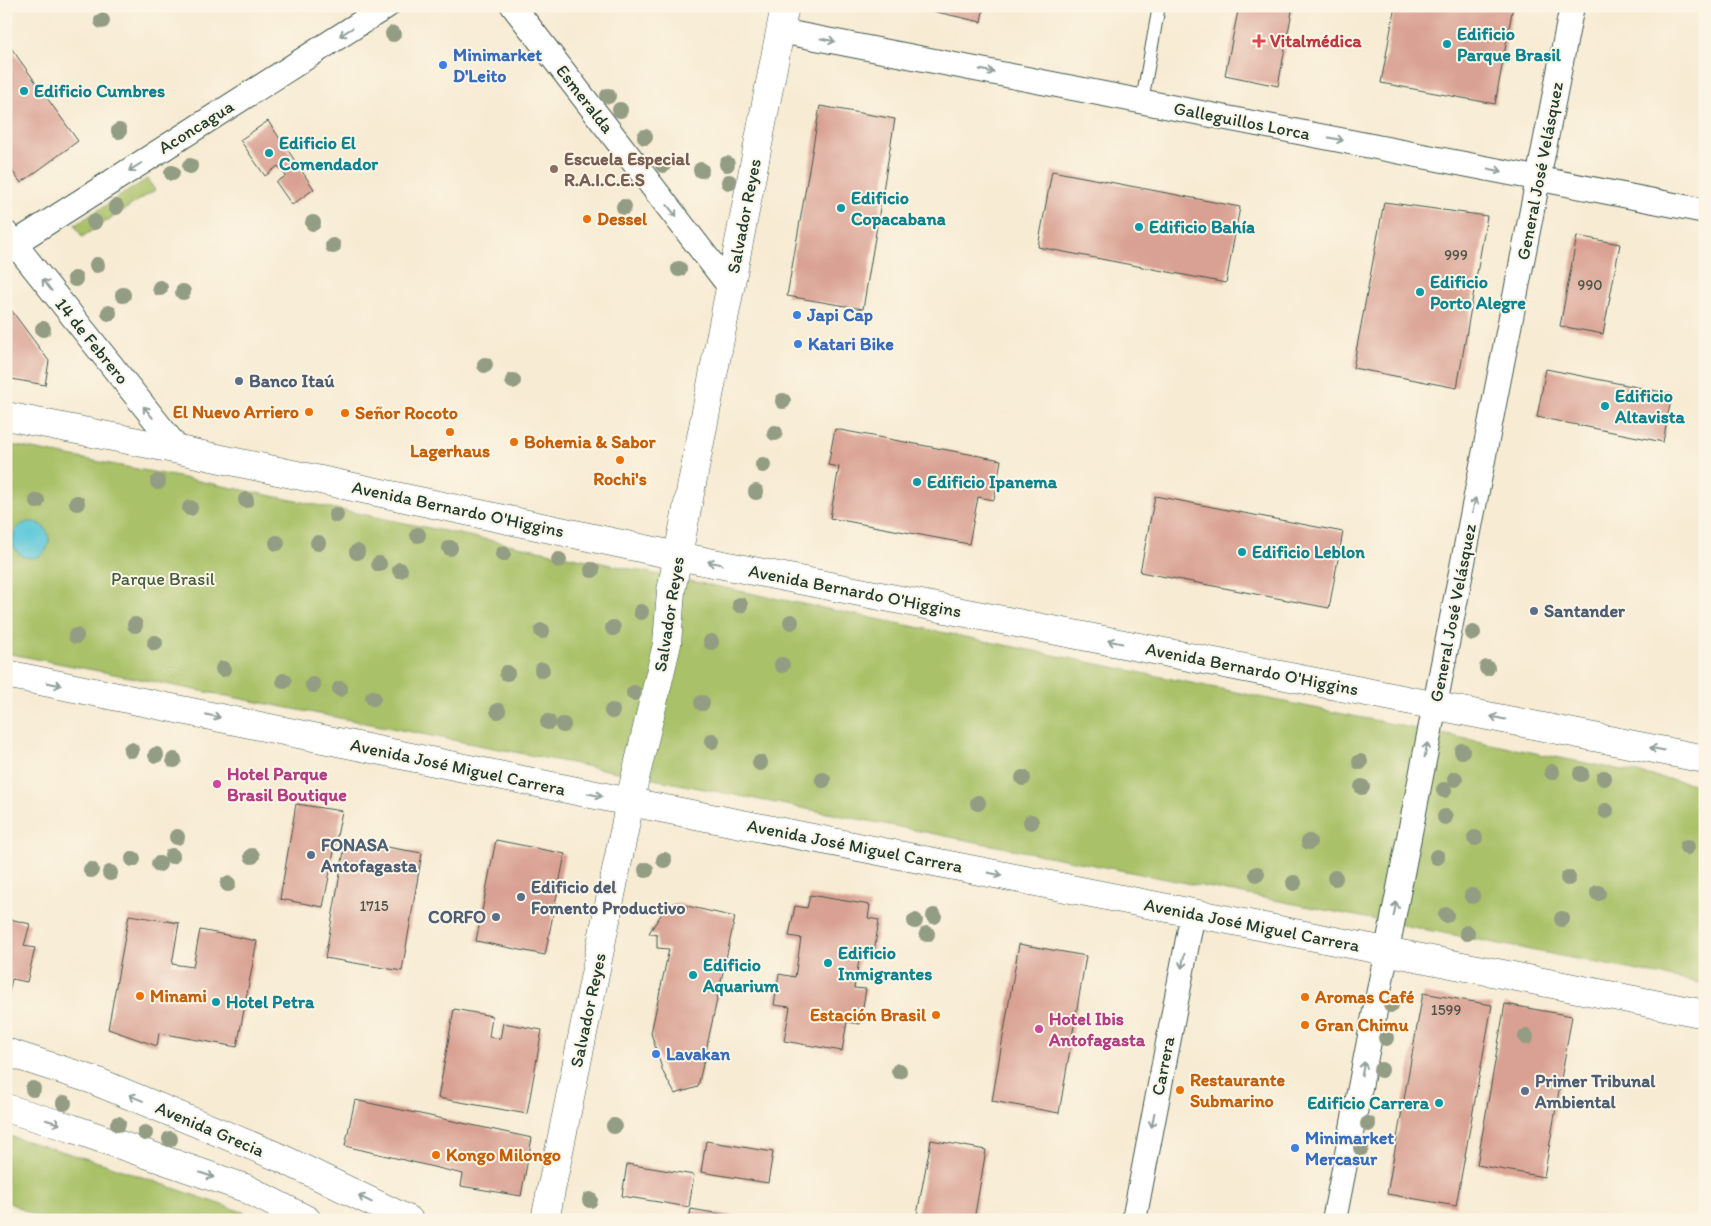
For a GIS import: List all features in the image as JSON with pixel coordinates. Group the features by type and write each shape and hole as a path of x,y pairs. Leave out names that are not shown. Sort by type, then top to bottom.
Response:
{"main road":[{"name":"Salvador Reyes","path":"545,1220 630,802 667,644 671,592 782,19"},
{"name":"Avenida Bernardo O'Higgins","path":"6,416 179,450 678,556 1705,759"},
{"name":"Avenida José Miguel Carrera","path":"6,674 630,802 1705,1014"},
{"name":"Avenida Grecia","path":"6,1052 93,1080 147,1102 281,1158 409,1220"},
{"path":"6,1108 71,1128 245,1188 307,1220"}],"street":[{"name":"Aconcagua","path":"9,242 387,6"},
{"name":"Esmeralda","path":"513,6 730,287"},
{"name":"General José Velásquez","path":"1334,1220 1572,6"},
{"name":"Galleguillos Lorca","path":"782,19 1142,101 1705,211"},
{"name":"14 de Febrero","path":"9,242 179,450"},
{"name":"Carrera","path":"1134,1220 1192,913"}],"lane":[{"path":"1142,101 1158,6"}],"green space":[{"path":"147,179 155,190 82,237 75,225"},
{"name":"Parque Brasil","path":"6,444 179,477 1705,786 1705,984 6,653"},
{"path":"6,1135 105,1164 260,1220 43,1220 6,1201"}],"water":[{"path":"31,522 44,527 49,540 44,553 31,558 18,553 13,540 18,527"}],"building":[{"path":"910,6 984,6 981,22"},
{"name":"Vitalmédica","path":"1239,6 1293,6 1278,86 1225,75"},
{"name":"Edificio Parque Brasil","path":"1395,6 1513,6 1495,104 1381,83"},
{"name":"Edificio Cumbres","path":"6,41 78,141 21,183 6,163"},
{"name":"Edificio Copacabana","path":"820,106 895,119 863,309 787,296"},
{"name":"Edificio El Comendador","path":"268,121 314,189 292,205 276,182 286,176 278,166 265,176 240,140"},
{"name":"Edificio Bahía","path":"1052,171 1240,207 1226,283 1038,247"},
{"name":"Edificio Porto Alegre","path":"1384,202 1487,216 1457,388 1353,368"},
{"path":"1577,236 1620,244 1603,334 1560,326"},
{"path":"6,303 49,361 45,385 6,378"},
{"name":"Edificio Altavista","path":"1546,369 1672,394 1663,442 1537,417"},
{"name":"Edificio Ipanema","path":"835,429 1001,460 994,500 978,497 969,544 830,518 839,467 828,465"},
{"name":"Edificio Leblon","path":"1155,496 1343,532 1329,608 1140,572"},
{"name":"FONASA Antofagasta","path":"296,804 342,811 323,907 280,899"},
{"path":"346,840 422,853 402,971 325,958"},
{"name":"Edificio del Fomento Productivo","path":"496,840 565,854 545,955 476,941"},
{"name":"Edificio Inmigrantes","path":"810,895 870,905 868,918 879,920 874,952 861,950 854,988 866,989 860,1024 847,1022 842,1051 784,1041 790,1007 774,1005 779,974 795,977 801,938 789,936 795,906 807,908"},
{"name":"Edificio Aquarium","path":"674,903 735,917 698,1087 675,1094 663,1072 651,1033 669,949 657,948 657,935 649,933 662,913"},
{"path":"129,915 179,923 172,964 193,967 200,930 257,941 237,1047 159,1033 157,1046 108,1029"},
{"path":"6,918 30,924 24,946 35,948 27,982 12,979 7,1001"},
{"name":"Hotel Ibis Antofagasta","path":"1019,944 1086,956 1059,1113 992,1101"},
{"name":"Edificio Carrera","path":"1423,993 1492,1005 1456,1206 1387,1194"},
{"name":"Primer Tribunal Ambiental","path":"1505,1004 1572,1016 1544,1177 1477,1165"},
{"path":"454,1009 492,1016 489,1037 500,1039 503,1023 542,1030 527,1114 438,1098"},
{"path":"355,1100 532,1138 521,1196 461,1186 463,1174 345,1146"},
{"path":"931,1140 986,1150 974,1220 916,1220"},
{"path":"706,1141 773,1152 768,1183 701,1172"},
{"path":"627,1164 694,1175 689,1207 622,1196"},
{"path":"691,1209 750,1219 750,1220 689,1220"}],"place":[{"name":"Vitalmédica","path":"1259,41"},
{"name":"Edificio Parque Brasil","path":"1447,44"},
{"name":"Minimarket D'Leito","path":"443,65"},
{"name":"Edificio Cumbres","path":"24,91"},
{"name":"Edificio El Comendador","path":"269,153"},
{"name":"Escuela Especial R.A.I.C.E.S","path":"554,169"},
{"name":"Edificio Copacabana","path":"841,208"},
{"name":"Dessel","path":"587,219"},
{"name":"Edificio Bahía","path":"1139,227"},
{"name":"Edificio Porto Alegre","path":"1420,292"},
{"name":"Japi Cap","path":"797,315"},
{"name":"Katari Bike","path":"798,344"},
{"name":"Banco Itaú","path":"239,381"},
{"name":"Edificio Altavista","path":"1605,406"},
{"name":"El Nuevo Arriero","path":"309,412"},
{"name":"Señor Rocoto","path":"345,413"},
{"name":"Lagerhaus","path":"450,432"},
{"name":"Bohemia & Sabor","path":"514,442"},
{"name":"Rochi's","path":"620,460"},
{"name":"Edificio Ipanema","path":"917,482"},
{"name":"Edificio Leblon","path":"1242,552"},
{"name":"Santander","path":"1534,611"},
{"name":"Hotel Parque Brasil Boutique","path":"217,784"},
{"name":"FONASA Antofagasta","path":"311,855"},
{"name":"Edificio del Fomento Productivo","path":"521,897"},
{"name":"CORFO","path":"496,917"},
{"name":"Edificio Inmigrantes","path":"828,963"},
{"name":"Edificio Aquarium","path":"693,975"},
{"name":"Minami","path":"140,996"},
{"name":"Aromas Café","path":"1305,997"},
{"name":"Hotel Petra","path":"216,1002"},
{"name":"Estación Brasil","path":"936,1015"},
{"name":"Gran Chimu","path":"1305,1025"},
{"name":"Hotel Ibis Antofagasta","path":"1039,1029"},
{"name":"Lavakan","path":"656,1054"},
{"name":"Restaurante Submarino","path":"1180,1090"},
{"name":"Primer Tribunal Ambiental","path":"1525,1091"},
{"name":"Edificio Carrera","path":"1439,1103"},
{"name":"Minimarket Mercasur","path":"1295,1148"},
{"name":"Kongo Milongo","path":"436,1155"}]}
